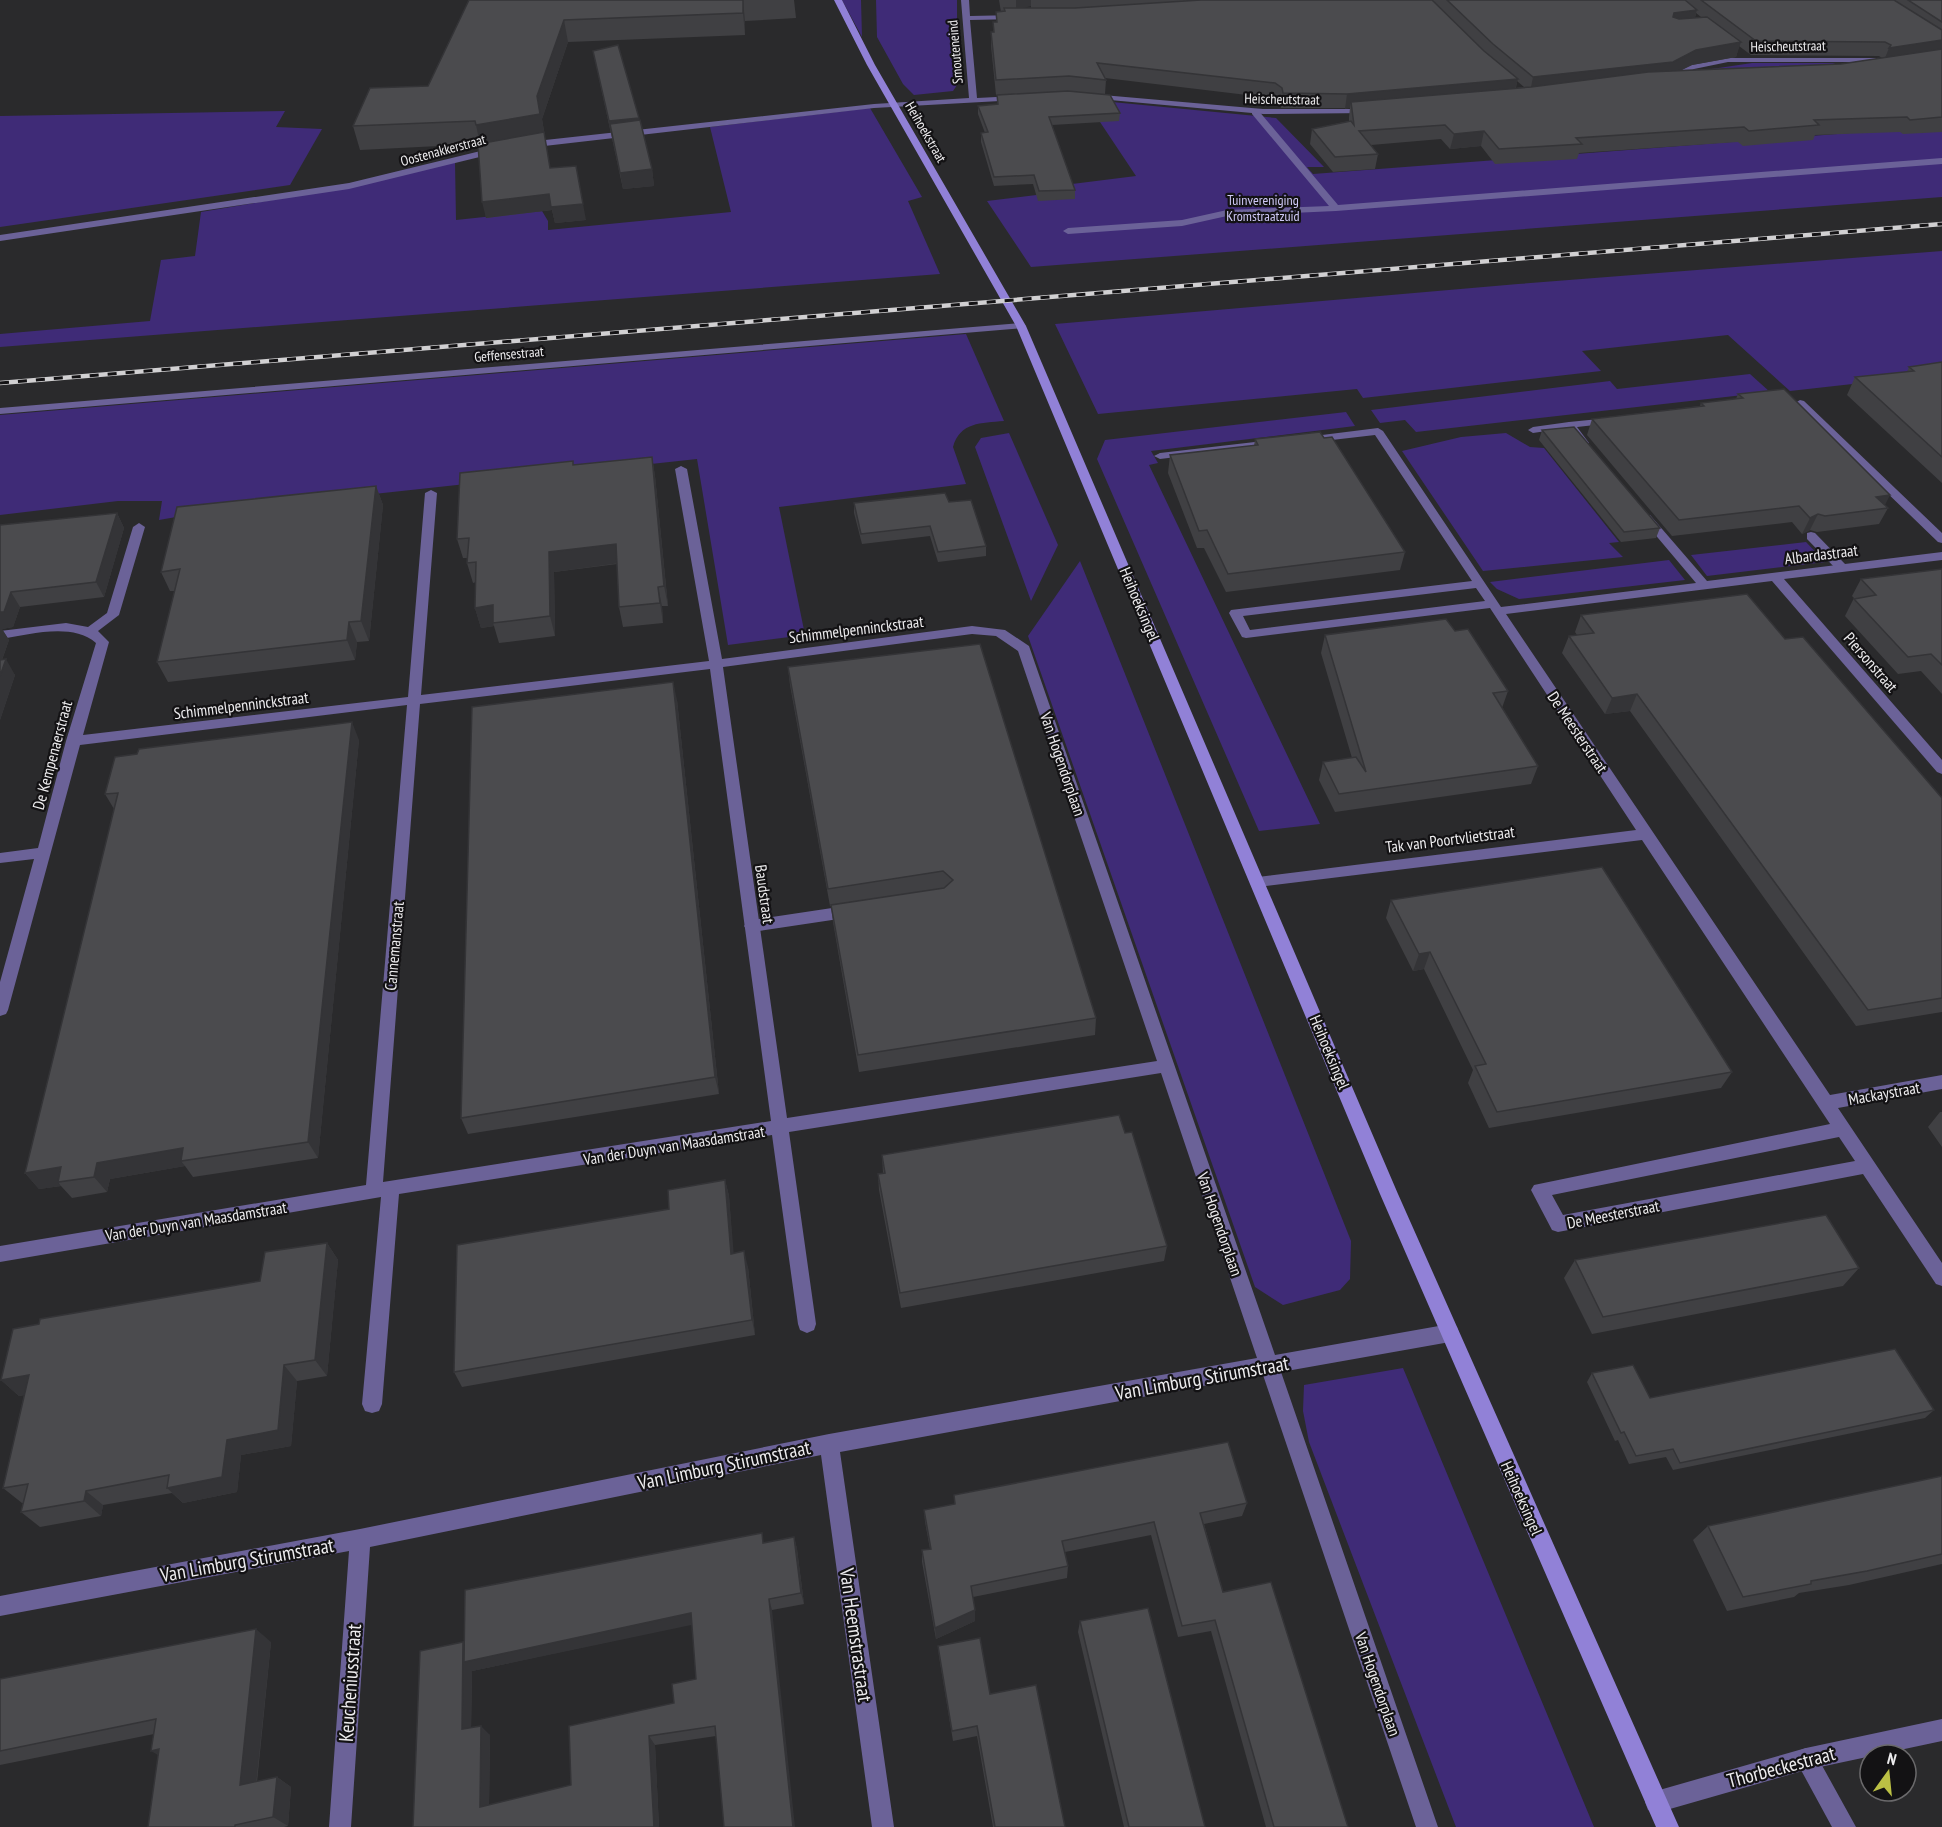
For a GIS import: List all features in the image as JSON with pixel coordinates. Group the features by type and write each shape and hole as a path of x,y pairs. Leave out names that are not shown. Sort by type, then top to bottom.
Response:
{"street":[{"name":"Heihoekstraat","path":"838,0 894,105 994,276"},
{"name":"Smouteneind","path":"965,0 973,101"},
{"path":"965,18 1027,14"},
{"path":"1740,53 1749,60"},
{"name":"Heischeutstraat","path":"1693,80 1665,80 1692,67 1749,60 1898,63 1855,71"},
{"name":"Heischeutstraat","path":"1080,95 1270,113 1379,110"},
{"path":"519,145 894,105 1028,97"},
{"path":"1270,113 1274,104"},
{"path":"1255,112 1336,208"},
{"name":"Oostenakkerstraat","path":"0,238 349,186 510,147"},
{"path":"1068,231 1182,223 1227,213 1336,208 1942,161"},
{"name":"Heihoeksingel","path":"994,276 1021,326 1449,1333 1668,1827"},
{"name":"Geffensestraat","path":"0,411 1021,326"},
{"path":"1800,403 1942,539"},
{"path":"1533,430 1625,419"},
{"path":"1569,426 1592,453"},
{"name":"De Meesterstraat","path":"1160,456 1378,431 1942,1278"},
{"path":"681,469 716,664"},
{"path":"413,700 431,493"},
{"path":"1638,508 1704,585"},
{"path":"0,635 66,627 90,631 113,615 139,527"},
{"path":"1812,536 1842,568"},
{"name":"Albardastraat","path":"1495,608 1942,556"},
{"name":"Piersonstraat","path":"1775,577 1942,769"},
{"path":"1479,584 1235,613 1246,634 1495,608"},
{"name":"Schimmelpenninckstraat","path":"73,741 716,664 972,630 1000,631"},
{"name":"De Kempenaerstraat","path":"0,1010 45,852 73,741 103,642 90,631"},
{"name":"Van Hogendorplaan","path":"1000,631 1024,649 1427,1827"},
{"name":"Baudstraat","path":"716,664 779,1129"},
{"name":"Cannemanstraat","path":"383,1190 413,700"},
{"name":"Tak van Poortvlietstraat","path":"1258,882 1646,834"},
{"path":"0,858 45,852"},
{"path":"752,927 865,909"},
{"name":"Van der Duyn van Maasdamstraat","path":"0,1254 383,1190 1165,1066"},
{"name":"Mackaystraat","path":"1826,1103 1942,1082"},
{"name":"Van der Duyn van Maasdamstraat","path":"779,1129 807,1324"},
{"name":"De Meesterstraat","path":"1843,1129 1540,1190 1558,1224 1868,1166"},
{"path":"372,1404 383,1190"},
{"name":"Van Limburg Stirumstraat","path":"0,1606 360,1539 829,1444 1449,1333"},
{"name":"Van Heemstrastraat","path":"829,1444 883,1827"},
{"name":"Keucheniusstraat","path":"340,1827 360,1539"},
{"name":"Thorbeckestraat","path":"1656,1802 1806,1759 1942,1730"},
{"path":"1806,1759 1845,1827"}],"green space":[{"path":"842,0 861,0 862,37"},
{"path":"876,0 957,0 957,85 953,91 914,95 903,84 877,37"},
{"path":"1752,63 1833,63 1840,66 1705,70"},
{"name":"Tuinvereniging Kromstraatzuid","path":"1112,102 1276,118 1324,167 1307,167 1313,174 1942,126 1942,197 1031,267 987,201 1069,191 1072,184 1136,176 1094,113"},
{"path":"870,108 922,197 908,201 940,274 0,347 0,334 150,321 161,260 195,256 201,212 350,187 455,162 456,220 542,211 548,221 548,230 731,212 710,127"},
{"path":"285,111 276,127 322,129 290,185 0,227 0,116"},
{"path":"1942,251 1942,374 1790,391 1728,335 1582,351 1601,371 1363,398 1357,389 1098,414 1055,324 1518,284"},
{"path":"966,334 1004,421 972,425 956,439 953,447 966,484 779,507 805,635 728,645 697,459 199,513 159,520 162,501 118,501 0,515 0,415"},
{"path":"1750,374 1770,392 1416,432 1405,420 1380,423 1371,410 1610,381 1617,389"},
{"path":"1346,412 1355,426 1151,451 1158,463 1149,465 1320,824 1259,831 1097,459 1105,440"},
{"path":"1009,433 1058,545 1031,601 975,447 981,438"},
{"path":"1506,433 1530,447 1544,448 1619,542 1609,543 1623,557 1483,571 1402,451 1461,437"},
{"path":"1806,542 1825,562 1707,576 1691,555"},
{"path":"1669,560 1685,580 1519,599 1497,589 1490,582"},
{"path":"1080,561 1351,1241 1350,1279 1340,1290 1283,1305 1255,1287 1028,636"},
{"path":"1403,1368 1594,1827 1456,1827 1309,1442 1303,1411 1304,1385"}],"building":[{"path":"469,0 743,0 743,13 564,20 537,96 540,114 476,125 475,121 353,126 370,88 428,86"},
{"path":"1201,0 1432,0 1484,51 1518,79 1347,94 1283,93 1282,88 1275,83 1097,63 1106,80 1069,76 996,80 991,32 994,32 993,22 997,22 996,12 1005,11 1004,8 1075,8"},
{"path":"1447,0 1685,0 1697,10 1674,13 1673,17 1679,19 1707,17 1741,42 1696,50 1673,62 1533,77 1493,44"},
{"path":"1701,0 1894,0 1942,30 1942,40 1889,48 1891,45 1885,42 1756,41"},
{"path":"1908,0 1942,0 1942,22"},
{"path":"618,45 639,118 609,121 593,51"},
{"path":"1942,49 1942,117 1910,120 1907,117 1814,120 1819,125 1749,131 1744,127 1576,138 1582,144 1499,149 1484,131 1454,134 1445,125 1359,131 1378,154 1335,157 1312,129 1351,121 1354,125 1351,102 1531,87 1648,72 1841,64"},
{"path":"1068,91 1110,95 1120,113 1049,117 1075,190 1039,191 1034,175 994,177 981,133 988,132 978,106 998,104 997,95"},
{"path":"640,120 652,169 620,173 610,124"},
{"path":"544,132 550,168 576,166 583,204 551,207 549,194 482,202 478,144"},
{"path":"1942,362 1942,457 1855,377 1914,371 1909,367"},
{"path":"1784,389 1890,495 1876,497 1888,508 1825,516 1818,514 1810,518 1799,506 1679,520 1592,419 1704,406 1701,403 1743,398 1738,394"},
{"path":"1574,427 1660,528 1624,532 1542,430"},
{"path":"1320,432 1324,438 1332,437 1405,552 1228,574 1207,530 1199,531 1170,455 1258,445 1255,439"},
{"path":"652,457 664,586 658,587 660,603 619,607 616,544 549,552 550,616 493,623 493,605 475,608 476,562 467,563 469,538 457,539 460,473 573,461 573,465"},
{"path":"376,486 361,621 349,622 347,640 157,662 180,569 161,572 177,507"},
{"path":"945,493 949,502 971,500 986,546 938,552 930,526 861,534 854,503"},
{"path":"117,513 96,582 11,592 4,612 0,612 0,525"},
{"path":"1942,569 1942,665 1931,654 1908,657 1854,599 1876,595 1861,579"},
{"path":"1747,594 1785,639 1803,637 1942,798 1942,998 1868,1010 1637,694 1612,698 1569,636 1594,633 1581,615"},
{"path":"1446,619 1455,631 1468,629 1508,691 1493,693 1538,766 1339,794 1323,762 1356,757 1366,772 1325,635"},
{"path":"980,644 1096,1018 858,1055 831,905 944,888 953,880 943,871 828,889 788,667"},
{"path":"6,659 0,676 0,660"},
{"path":"673,682 715,1077 461,1118 472,707"},
{"path":"352,722 308,1142 181,1161 183,1148 97,1163 94,1177 58,1182 61,1167 25,1173 118,793 105,794 115,757 137,754 139,749"},
{"path":"1602,867 1732,1072 1497,1112 1475,1066 1486,1064 1430,952 1419,954 1391,900"},
{"path":"1119,1115 1125,1133 1132,1132 1167,1246 900,1293 878,1174 885,1173 882,1155"},
{"path":"725,1180 731,1254 744,1251 752,1320 454,1372 457,1245 669,1209 668,1190"},
{"path":"1826,1215 1859,1268 1603,1317 1575,1260"},
{"path":"327,1243 315,1360 284,1365 278,1430 227,1440 222,1477 167,1488 169,1475 86,1491 84,1501 21,1512 28,1484 3,1488 29,1375 1,1380 13,1329 39,1324 40,1319 260,1281 265,1252"},
{"path":"1895,1349 1934,1410 1680,1463 1673,1449 1636,1456 1624,1432 1621,1433 1592,1373 1633,1365 1650,1398"},
{"path":"1228,1442 1247,1503 1200,1513 1223,1592 1271,1582 1348,1827 1274,1827 1215,1620 1182,1626 1154,1522 1062,1541 1068,1566 971,1586 975,1610 935,1628 922,1550 931,1549 924,1510 955,1504 954,1495"},
{"path":"1942,1476 1942,1554 1811,1581 1811,1584 1743,1597 1708,1526"},
{"path":"762,1533 763,1543 794,1537 801,1593 769,1599 793,1827 724,1827 715,1726 649,1736 654,1827 413,1827 420,1651 463,1642 462,1729 481,1726 480,1807 571,1785 569,1726 674,1703 672,1684 696,1679 691,1613 464,1662 465,1590"},
{"path":"1148,1608 1205,1827 1129,1827 1080,1621"},
{"path":"256,1629 240,1785 277,1777 273,1817 235,1825 235,1827 148,1827 159,1749 151,1751 156,1719 0,1751 0,1679"},
{"path":"980,1638 990,1694 1036,1685 1065,1827 995,1827 977,1726 952,1731 938,1646"}],"railway":[{"path":"0,383 1942,224"}]}
